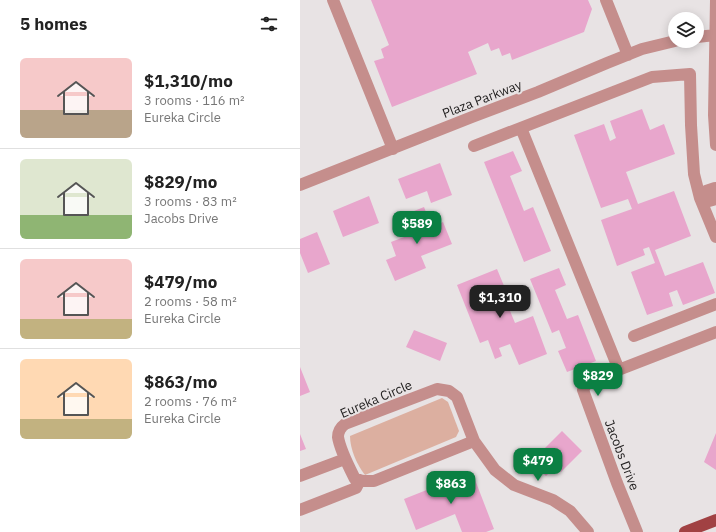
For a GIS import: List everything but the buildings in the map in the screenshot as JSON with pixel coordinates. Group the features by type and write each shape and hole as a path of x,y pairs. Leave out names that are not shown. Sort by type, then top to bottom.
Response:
{"main road":[{"path":"685,532 716,520"}],"street":[{"path":"333,0 393,149"},
{"path":"606,0 628,55"},
{"path":"716,0 714,115 716,145"},
{"path":"704,37 716,36"},
{"name":"Plaza Parkway","path":"300,185 538,92 628,55 668,43"},
{"path":"474,146 652,77 690,74 694,174 707,198"},
{"path":"521,128 619,370"},
{"path":"716,189 706,191 716,237"},
{"path":"634,336 716,304"},
{"name":"Jacobs Drive","path":"637,532 617,483 583,390 586,384 590,381 716,332"},
{"name":"Eureka Circle","path":"360,480 355,478 345,459 338,436 341,428 345,424 437,389 449,391 457,397 474,441 495,470 514,486 553,500 570,511 588,532"},
{"path":"300,510 356,488 360,480 374,481 474,441"},
{"path":"300,476 345,459"}],"shaded area":[{"path":"442,398 448,402 459,431 456,437 365,475 354,457 350,436"}]}
